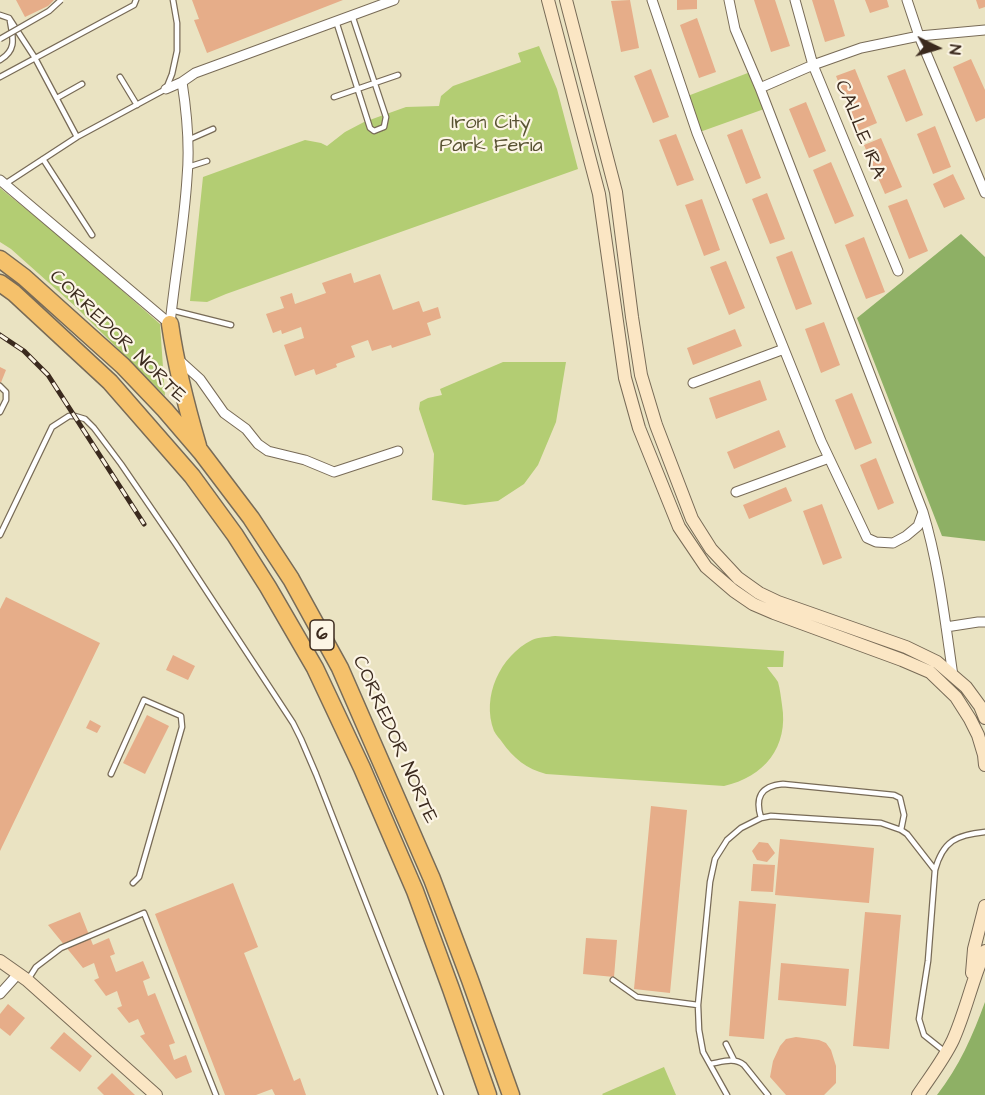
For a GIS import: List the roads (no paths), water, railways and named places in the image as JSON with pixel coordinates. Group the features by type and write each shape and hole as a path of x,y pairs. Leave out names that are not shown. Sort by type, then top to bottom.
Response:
{"highway":[{"name":"CORREDOR NORTE","path":"0,260 24,277 123,366 165,410 201,452 251,518 291,579 340,668 432,879 511,1095"},
{"name":"CORREDOR NORTE","path":"0,283 118,391 192,476 235,535 268,587 315,668 371,789 415,891 452,989 488,1095"},
{"path":"171,317 174,356 181,388 201,452"}],"street":[{"path":"166,90 195,73 394,0"},
{"path":"548,0 599,194 625,378 639,428 679,527 706,567 753,604 930,672 956,696 970,719 978,735 985,765"},
{"path":"566,0 616,192 641,375 656,425 692,519 711,549 738,578 759,593 778,602 906,647 938,662 966,687 980,706 985,718"},
{"path":"652,0 697,133 829,458 867,538 876,542 893,543 918,526 923,512"},
{"path":"729,0 735,29 760,88 923,512 931,539 953,676"},
{"name":"CALLE 1RA","path":"795,0 813,65 898,272"},
{"path":"907,0 919,36 985,193"},
{"path":"760,88 813,65 861,48 919,36 985,30"},
{"path":"171,317 188,167 187,108 182,82"},
{"path":"3,182 171,317"},
{"path":"693,383 784,349"},
{"path":"174,356 200,379 224,413 246,429 258,444 268,451 304,460 334,472 398,451"},
{"path":"736,492 829,458"},
{"path":"946,627 985,622"},
{"path":"970,989 974,949 985,906"},
{"path":"918,1095 946,1053 960,1023 985,951"},
{"path":"0,961 23,977 156,1095"},
{"path":"0,994 23,977"}],"lane":[{"path":"0,39 49,11 62,0"},
{"path":"0,77 134,5 136,0"},
{"path":"3,182 77,137 166,90 177,51 177,22 173,0"},
{"path":"0,15 9,18 35,58 77,137"},
{"path":"336,21 356,90 370,128 375,131 384,127 386,117 352,15"},
{"path":"0,60 8,55 12,46 9,18"},
{"path":"334,97 398,75"},
{"path":"120,77 137,105"},
{"path":"57,98 82,84"},
{"path":"188,140 213,129"},
{"path":"43,159 92,235"},
{"path":"188,167 207,161"},
{"path":"171,317 231,325"},
{"path":"0,386 6,392 6,400 0,412"},
{"path":"0,535 52,427 69,416 85,419 121,464 176,543 293,723 316,774 441,1095"},
{"path":"111,774 144,700 181,716 182,727 140,877 133,883"},
{"path":"761,818 757,806 762,793 768,787 783,784 894,795 900,798 904,814 901,830"},
{"path":"727,1095 704,1052 699,1030 698,1005 710,882 715,859 727,840 741,828 761,818 771,816 881,823 907,834 935,870"},
{"path":"946,1053 924,1035 919,1019 928,961 935,870 944,848 955,839 985,832"},
{"path":"23,977 61,948 144,913 216,1095"},
{"path":"613,980 636,997 698,1005"},
{"path":"726,1044 734,1060"},
{"path":"710,1064 740,1061 768,1095"}],"railway":[{"path":"0,335 24,351 48,375 144,524"}],"park label":[{"name":"Iron City Park Feria","path":"491,136"}]}
